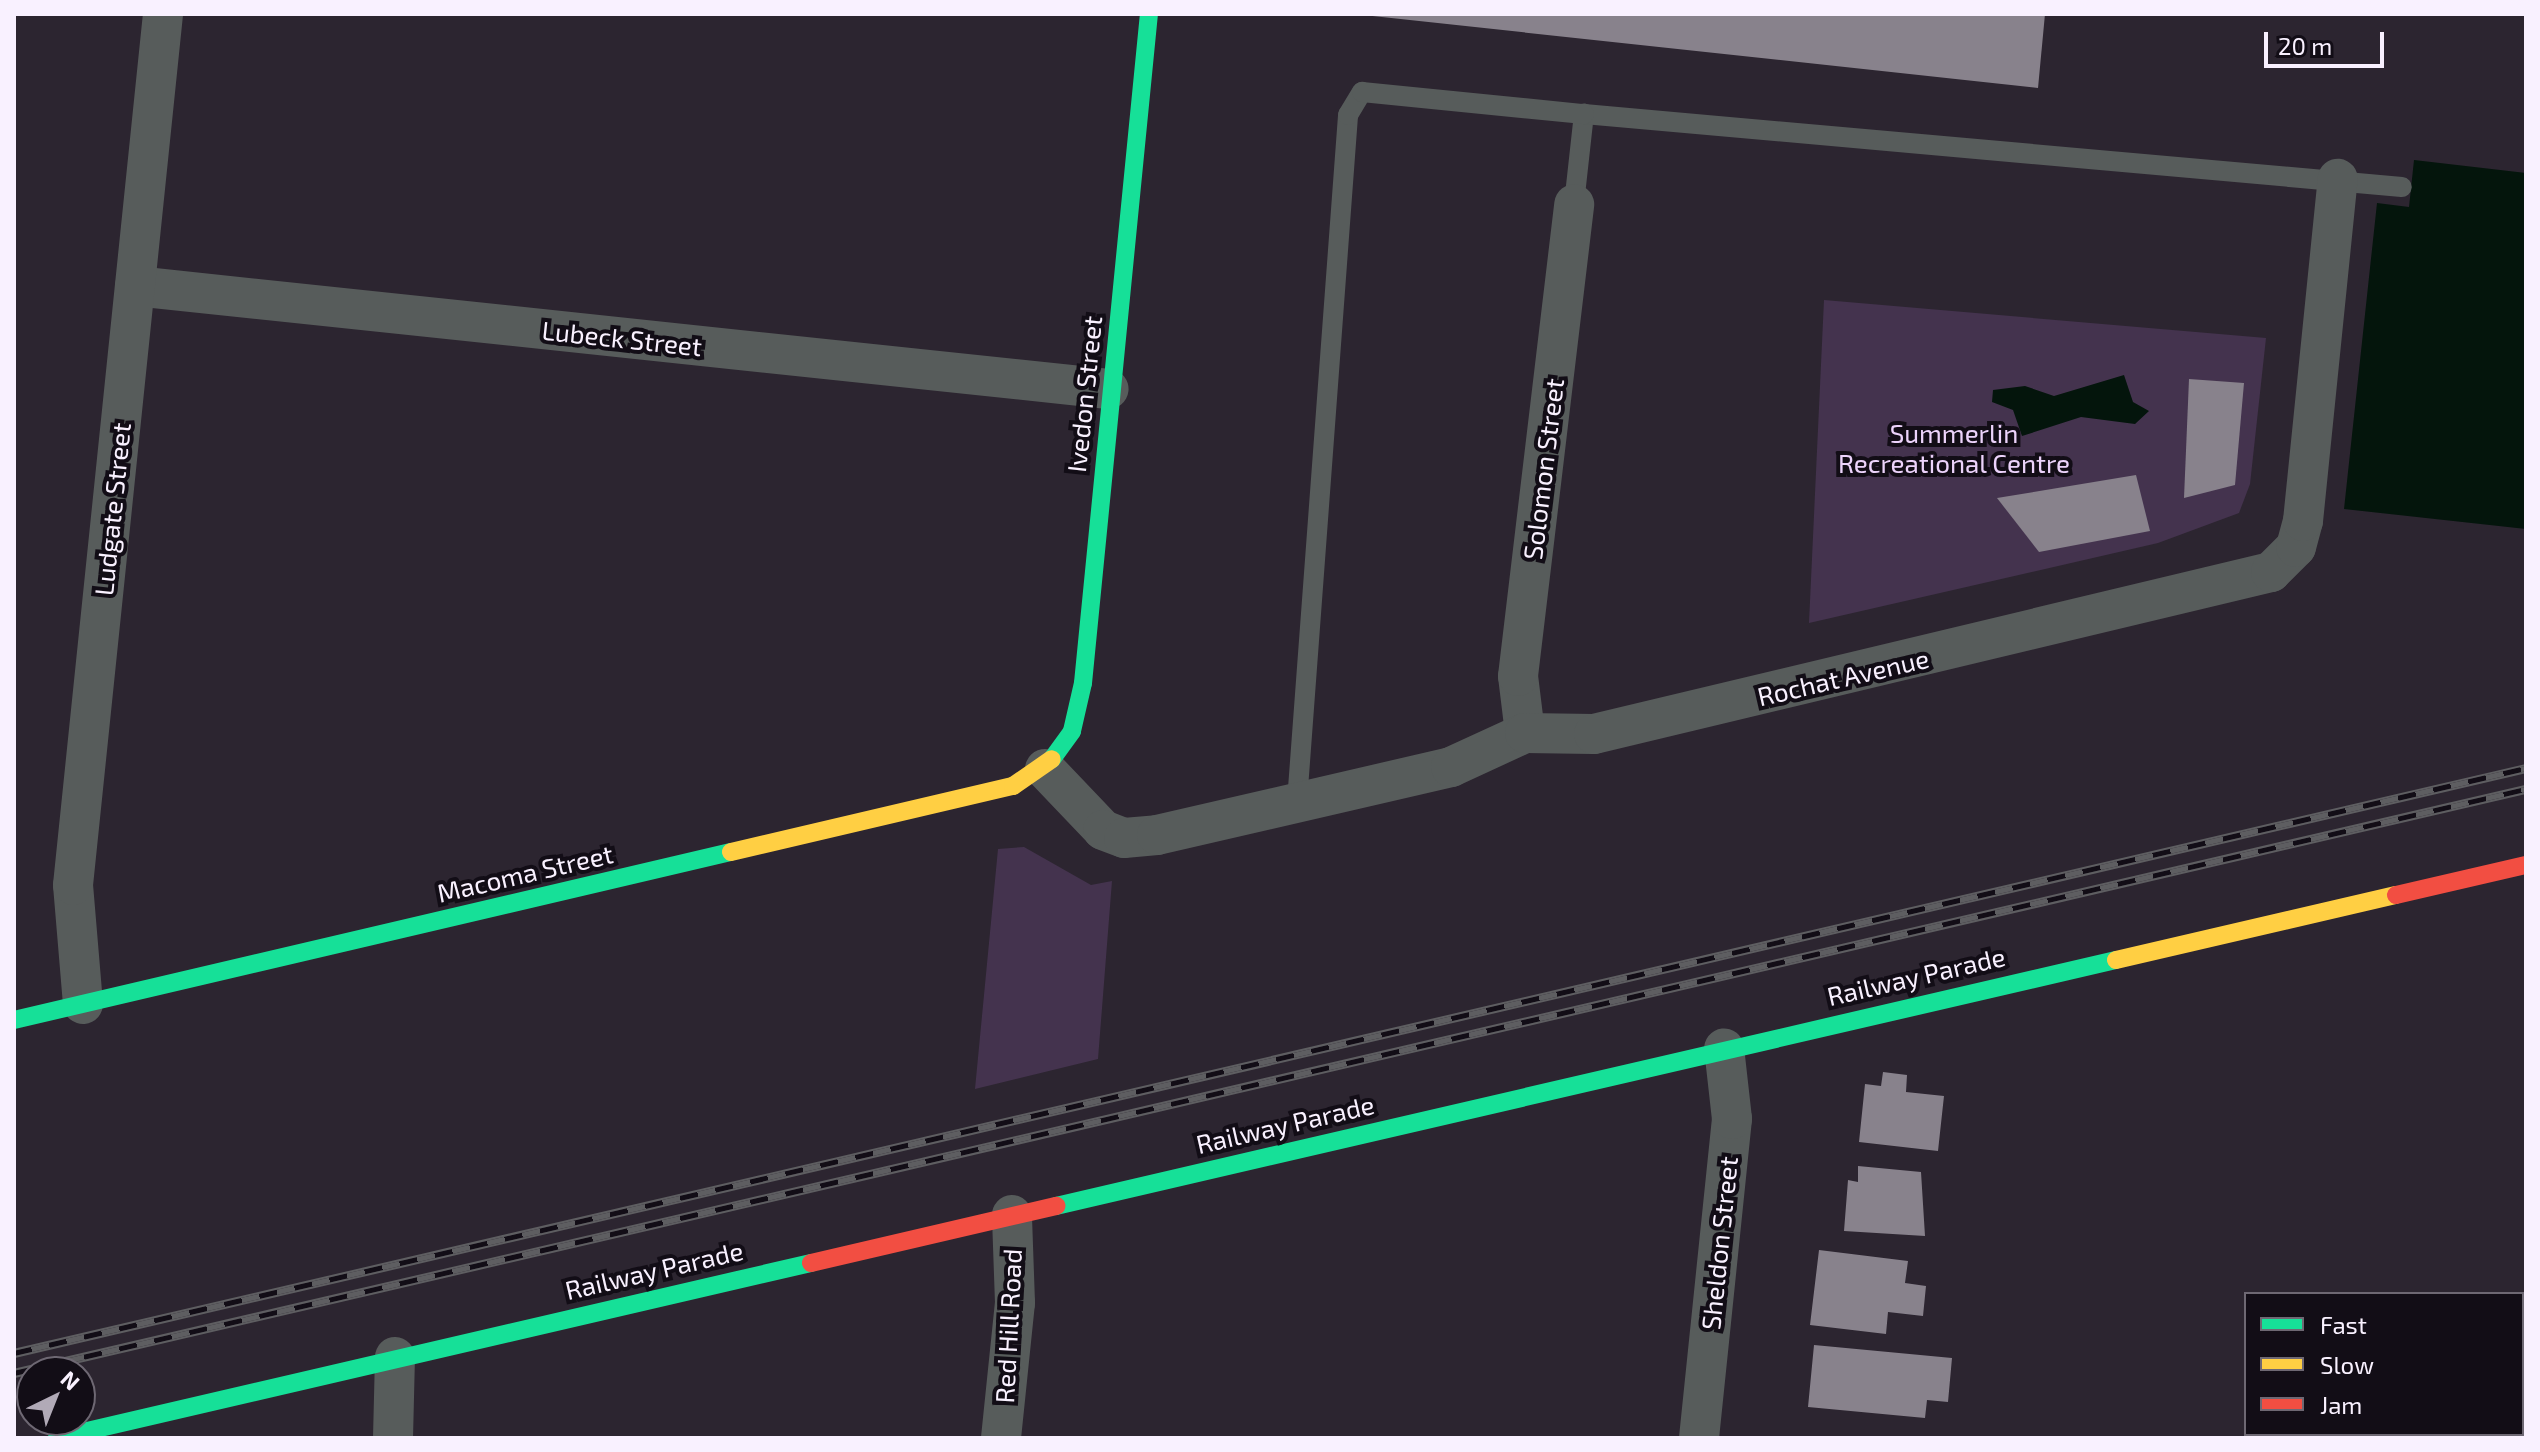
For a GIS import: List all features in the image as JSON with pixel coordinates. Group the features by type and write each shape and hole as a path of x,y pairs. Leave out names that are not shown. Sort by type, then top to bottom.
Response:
{"street":[{"name":"Ludgate Street","path":"83,1004 73,885 163,14"},
{"name":"Ivedon Street","path":"1045,769 1066,742 1080,702 1149,14"},
{"name":"Rochat Avenue","path":"1045,769 1094,824 1124,838 1451,767 1525,733 1610,730 1931,657 2282,564 2303,521 2338,179"},
{"name":"Solomon Street","path":"1525,733 1518,676 1574,204"},
{"name":"Lubeck Street","path":"135,286 1109,389"},
{"name":"Macoma Street","path":"14,1020 1013,786 1045,769"},
{"name":"Railway Parade","path":"57,1438 1724,1048 2526,865"},
{"name":"Sheldon Street","path":"1699,1438 1732,1119 1724,1048"},
{"name":"Red Hill Road","path":"1001,1438 1015,1303 1012,1215"},
{"path":"393,1438 395,1357"}],"lane":[{"path":"1297,802 1348,115 1362,92 1584,114 2270,170 2402,187"},
{"path":"1574,204 1584,114"}],"green space":[{"name":"Summerlin Recreational Centre","path":"1824,300 2266,338 2250,484 2239,513 2158,543 1809,623"},
{"path":"1024,847 1091,885 1112,881 1098,1059 975,1089 998,849"}],"shaded area":[{"path":"2414,160 2526,173 2526,529 2344,509 2377,203 2409,207"},
{"path":"2124,375 2133,402 2149,411 2135,424 2081,417 2022,436 2013,410 1992,402 1993,390 2025,386 2054,396"}],"building":[{"path":"1354,14 2045,14 2038,88"},
{"path":"2189,379 2244,383 2235,485 2184,498"},
{"path":"2136,475 2150,531 2039,552 1997,498"},
{"path":"1883,1072 1907,1075 1906,1092 1944,1096 1938,1151 1859,1142 1865,1084 1881,1086"},
{"path":"1858,1166 1921,1172 1925,1236 1844,1231 1848,1180 1858,1182"},
{"path":"1819,1250 1908,1261 1905,1283 1926,1286 1923,1316 1888,1312 1886,1334 1810,1325"},
{"path":"1814,1345 1952,1358 1948,1402 1927,1400 1925,1418 1808,1407"}],"railway":[{"path":"14,1353 2526,768"},
{"path":"14,1373 2526,789"}],"traffic: fast":[{"path":"1052,759 1072,731 1083,683 1149,14"},
{"path":"14,1020 731,852"},
{"path":"1056,1206 2116,960"},
{"path":"57,1438 811,1263"}],"traffic: slow":[{"path":"731,852 1013,786 1052,759"},
{"path":"2116,960 2396,895"}],"traffic: jam":[{"path":"2396,895 2526,865"},
{"path":"811,1263 1056,1206"}]}
